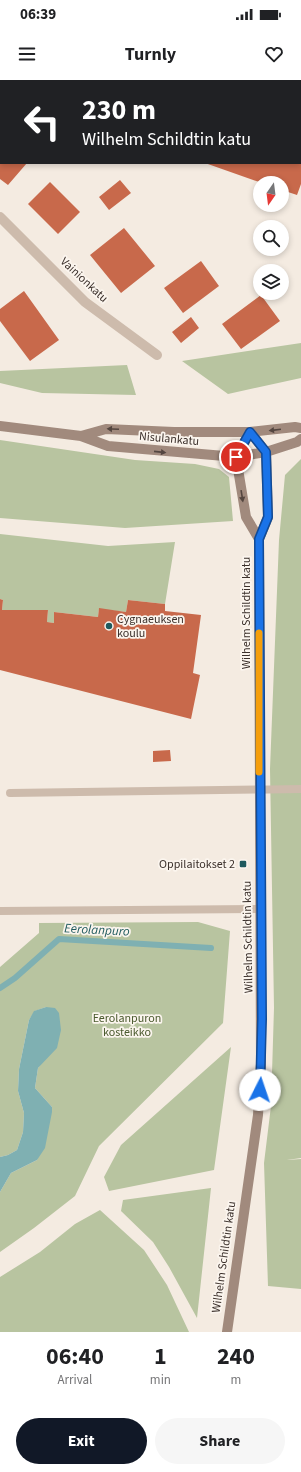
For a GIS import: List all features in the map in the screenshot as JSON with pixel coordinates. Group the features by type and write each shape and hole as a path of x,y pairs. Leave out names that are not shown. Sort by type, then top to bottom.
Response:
{"street":[{"name":"Vainionkatu","path":"0,217 85,302 157,355"},
{"name":"Nisulankatu","path":"0,426 82,436 108,446 236,457 266,452 297,442 301,438"},
{"name":"Nisulankatu","path":"82,436 106,429 174,432 250,432 295,427 301,428"},
{"path":"236,457 250,432 266,452"},
{"name":"Wilhelm Schildtin katu","path":"227,1332 258,1108 262,1057 259,789 259,539 268,517 266,452"},
{"name":"Wilhelm Schildtin katu","path":"236,457 246,516 259,539"}],"lane":[{"path":"10,793 301,789"},
{"path":"0,911 261,909"}],"green space":[{"path":"301,343 301,378 228,394 182,361"},
{"path":"127,365 136,395 42,393 0,383 0,371"},
{"path":"0,440 135,460 195,464 219,469 229,477 233,521 125,528 0,518"},
{"path":"301,459 301,1158 287,1160 301,1159 301,1289 268,1286 264,1163 271,1106 274,1008 270,769 279,540 285,475"},
{"path":"0,534 108,546 175,542 165,604 128,600 126,612 99,609 98,617 54,612 54,623 47,622 48,610 2,610 3,600 0,599"},
{"name":"Eerolanpuron kosteikko","path":"198,922 230,931 223,1023 99,1146 75,1196 0,1252 0,1192 11,1173 37,1160 52,1107 35,1088 38,1068 44,1060 46,1007 35,1011 29,1020 19,1069 18,1091 24,1113 23,1132 17,1150 0,1157 0,967 39,933 39,923"},
{"path":"231,1047 214,1170 109,1191 104,1177 121,1145"},
{"path":"211,1188 197,1318 169,1267 153,1242 121,1211 123,1200"},
{"path":"100,1210 144,1250 167,1285 189,1332 0,1332 0,1277 40,1252 75,1224"}],"water":[{"path":"46,1007 55,1008 59,1013 61,1030 57,1048 38,1068 35,1088 52,1107 45,1148 37,1160 11,1173 0,1192 0,1157 17,1150 23,1132 24,1113 18,1091 19,1069 29,1020 34,1011"}],"building":[{"path":"0,164 26,164 8,185 0,179"},
{"path":"208,164 301,164 301,184 297,195 289,192 289,176 253,176 253,180"},
{"path":"120,180 131,193 109,210 99,197"},
{"path":"50,182 80,212 58,234 28,204"},
{"path":"124,228 155,266 121,293 90,255"},
{"path":"201,261 219,286 183,313 164,288"},
{"path":"24,291 59,340 30,361 0,321 0,309"},
{"path":"254,300 265,300 280,321 241,349 222,324"},
{"path":"191,317 199,328 181,343 172,332"},
{"path":"0,599 3,600 2,610 48,610 47,622 54,623 54,612 98,617 99,608 126,612 128,600 165,604 165,611 201,615 193,673 200,675 191,719 0,670"},
{"path":"170,750 171,761 153,762 153,751"}],"waterway":[{"name":"Eerolanpuro","path":"0,988 15,978 59,939 211,948"}],"slow traffic":[{"path":"259,633 259,772"}],"place":[{"name":"Cygnaeuksen koulu","path":"109,626"},
{"name":"Oppilaitokset 2","path":"243,864"}],"route":[{"path":"236,457 250,432 266,452 268,476 268,517 259,539 259,789 262,1019 260,1090"}]}
